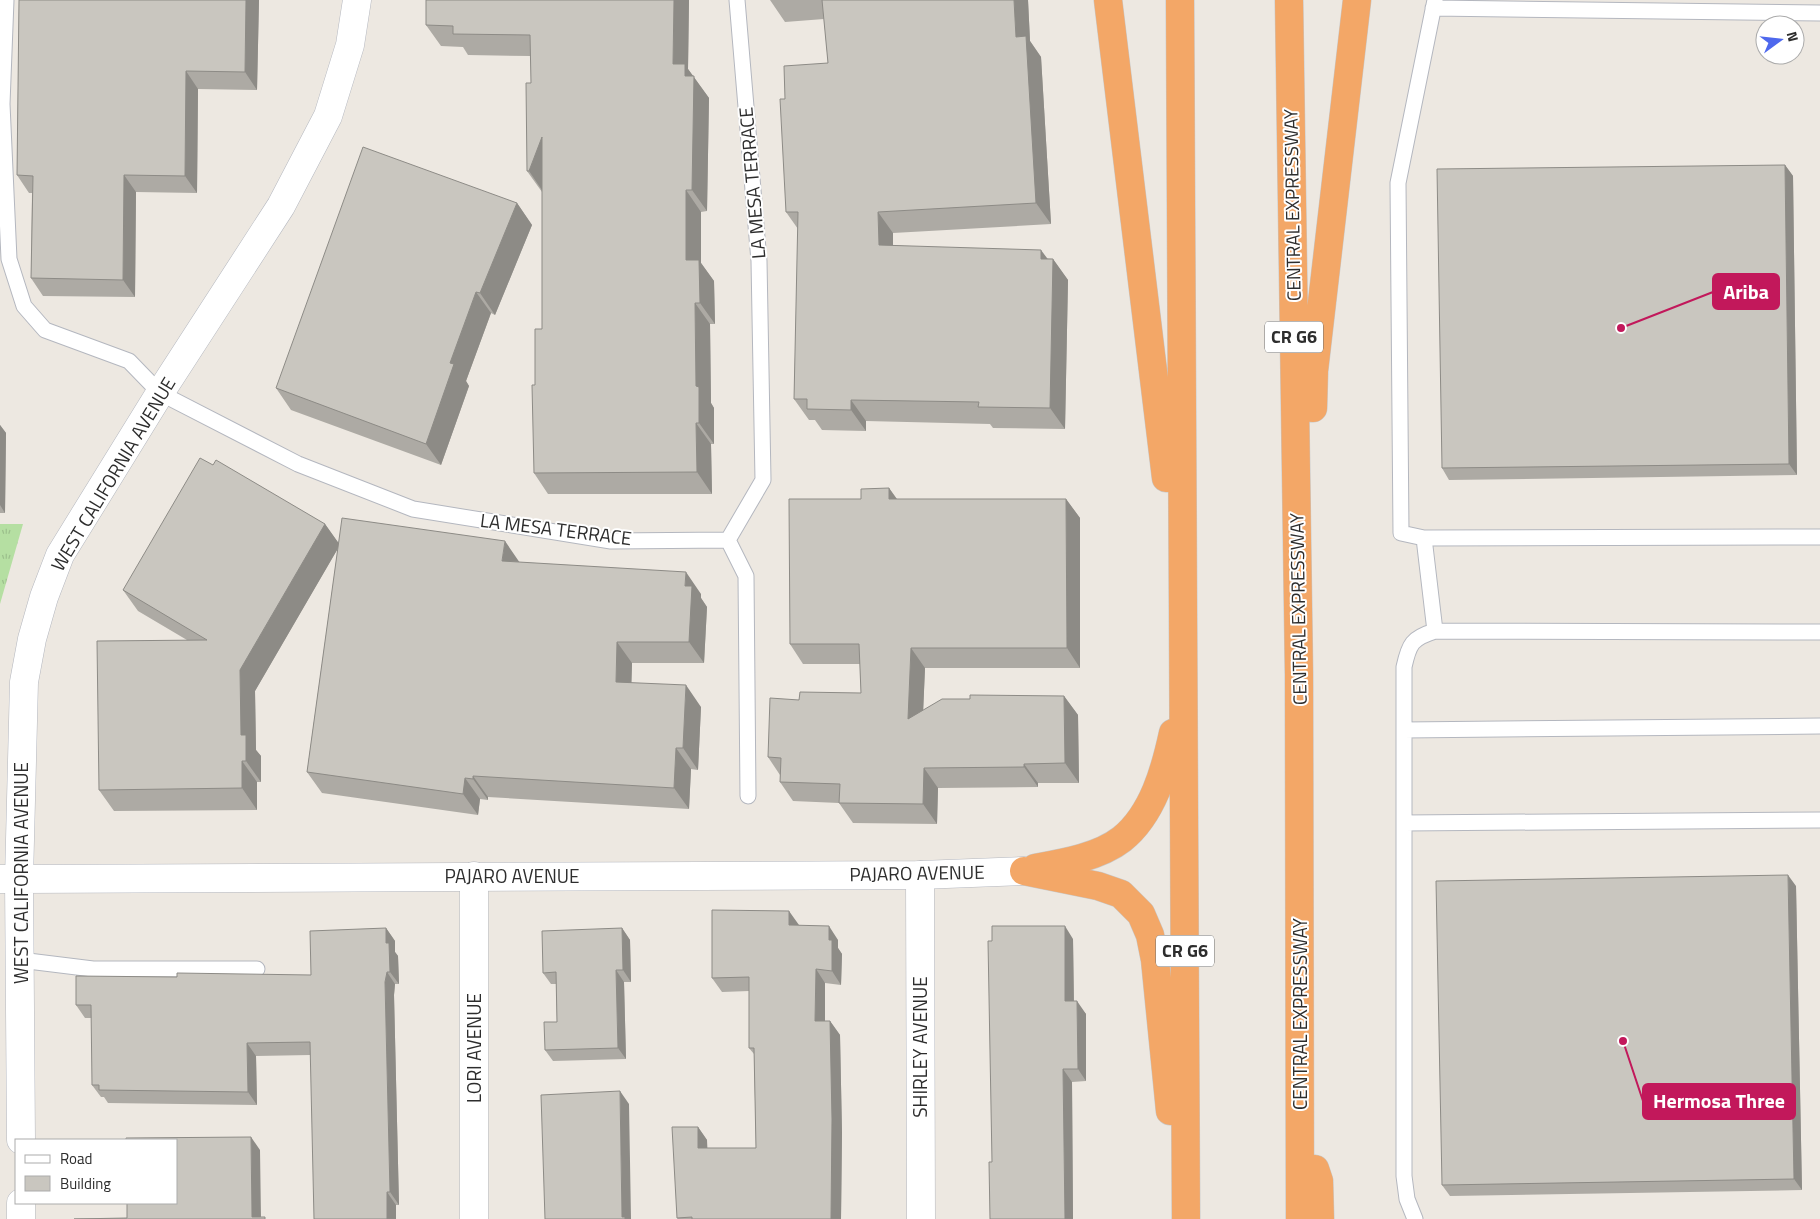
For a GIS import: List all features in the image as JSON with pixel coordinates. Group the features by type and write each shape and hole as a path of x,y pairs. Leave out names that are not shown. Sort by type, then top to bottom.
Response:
{"highway":[{"path":"1108,0 1182,605"},
{"name":"CR G6","path":"1180,0 1186,1219"},
{"name":"CENTRAL EXPRESSWAY","path":"1289,0 1299,674 1300,1219"},
{"path":"1299,674 1312,517 1314,371 1357,0"},
{"path":"1024,871 1067,862 1099,850 1122,839 1140,818 1155,795 1167,762 1183,683"},
{"path":"1024,871 1098,886 1121,894 1141,914 1150,935 1156,960 1180,1219"},
{"path":"1300,1127 1319,1181 1320,1219"}],"street":[{"name":"WEST CALIFORNIA AVENUE","path":"21,1139 20,960 9,879 24,682 32,639 41,606 60,555 160,393 281,206 328,116 350,46 357,0"},
{"name":"PAJARO AVENUE","path":"9,879 920,875 1024,871"},
{"name":"SHIRLEY AVENUE","path":"920,875 921,1219"},
{"name":"LORI AVENUE","path":"474,876 474,1219"},
{"path":"21,1204 21,1219"}],"lane":[{"name":"LA MESA TERRACE","path":"6,0 2,104 9,259 24,306 45,330 129,361 160,393 298,464 413,509 611,541 728,540 763,480 759,261 737,0"},
{"path":"1820,13 1434,4 1398,183 1401,533 1424,538 1820,537"},
{"path":"1424,538 1435,631"},
{"path":"728,540 746,576 748,796"},
{"path":"1415,1219 1407,1199 1404,1176 1404,667 1408,648 1418,636 1435,631 1820,632"},
{"path":"1404,730 1820,726"},
{"path":"1404,823 1820,820"},
{"path":"20,960 93,969 257,969"}],"green space":[{"path":"0,524 23,524 0,604"}],"building":[{"path":"19,0 246,0 245,72 186,71 185,176 124,175 123,280 31,278 33,176 17,175"},
{"path":"426,0 674,0 673,64 685,64 685,76 694,76 692,190 686,190 686,260 699,260 700,303 695,303 696,386 699,387 699,423 696,423 697,472 534,473 532,385 535,385 535,329 542,329 542,137 529,171 527,171 526,83 531,83 530,35 453,34 453,26 426,25"},
{"path":"822,0 1014,0 1016,37 1026,36 1036,203 878,212 879,245 1041,250 1041,259 1053,259 1050,408 978,407 979,402 851,400 851,410 807,409 807,399 794,399 798,212 786,212 780,99 785,99 784,66 828,63"},
{"path":"363,147 517,203 480,293 476,292 450,363 454,364 426,444 276,388"},
{"path":"1785,165 1789,464 1442,468 1437,169"},
{"path":"200,458 213,465 216,460 325,524 240,670 241,735 246,735 246,761 242,761 242,788 99,790 97,641 207,640 123,590"},
{"path":"889,488 889,499 1066,499 1067,648 911,648 908,719 942,699 970,699 970,695 1064,696 1065,763 1024,764 1024,767 924,768 923,804 839,803 840,784 780,782 781,758 768,757 770,698 799,700 800,692 861,693 859,644 790,644 789,499 861,499 861,489"},
{"path":"342,518 505,541 502,561 686,572 685,586 692,586 689,642 617,642 616,682 686,685 683,748 676,748 674,788 473,776 473,779 465,778 463,794 307,772"},
{"path":"1788,875 1794,1179 1442,1185 1436,881"},
{"path":"712,910 789,911 789,925 829,926 829,940 832,940 832,971 816,969 815,1021 830,1021 832,1119 831,1219 677,1218 672,1127 698,1127 698,1148 756,1148 754,1048 749,1048 749,977 712,978"},
{"path":"992,926 1065,926 1065,1001 1077,1001 1078,1069 1063,1069 1065,1219 990,1219 989,1162 992,1162 988,941 992,941"},
{"path":"386,928 386,943 389,943 390,972 387,972 385,982 390,1192 387,1192 387,1219 314,1219 310,1042 247,1043 248,1092 99,1090 99,1085 92,1085 91,1005 76,1005 76,976 177,977 177,973 311,975 310,931"},
{"path":"622,928 623,970 616,970 618,1048 545,1050 544,1022 557,1022 556,972 543,973 542,931"},
{"path":"620,1091 622,1217 625,1217 625,1219 545,1219 541,1095"},
{"path":"251,1137 252,1217 265,1217 265,1219 74,1219 127,1218 127,1204 178,1204 178,1139 126,1138"}],"place":[{"name":"Ariba","path":"1621,328"},
{"name":"Hermosa Three","path":"1623,1041"}]}
